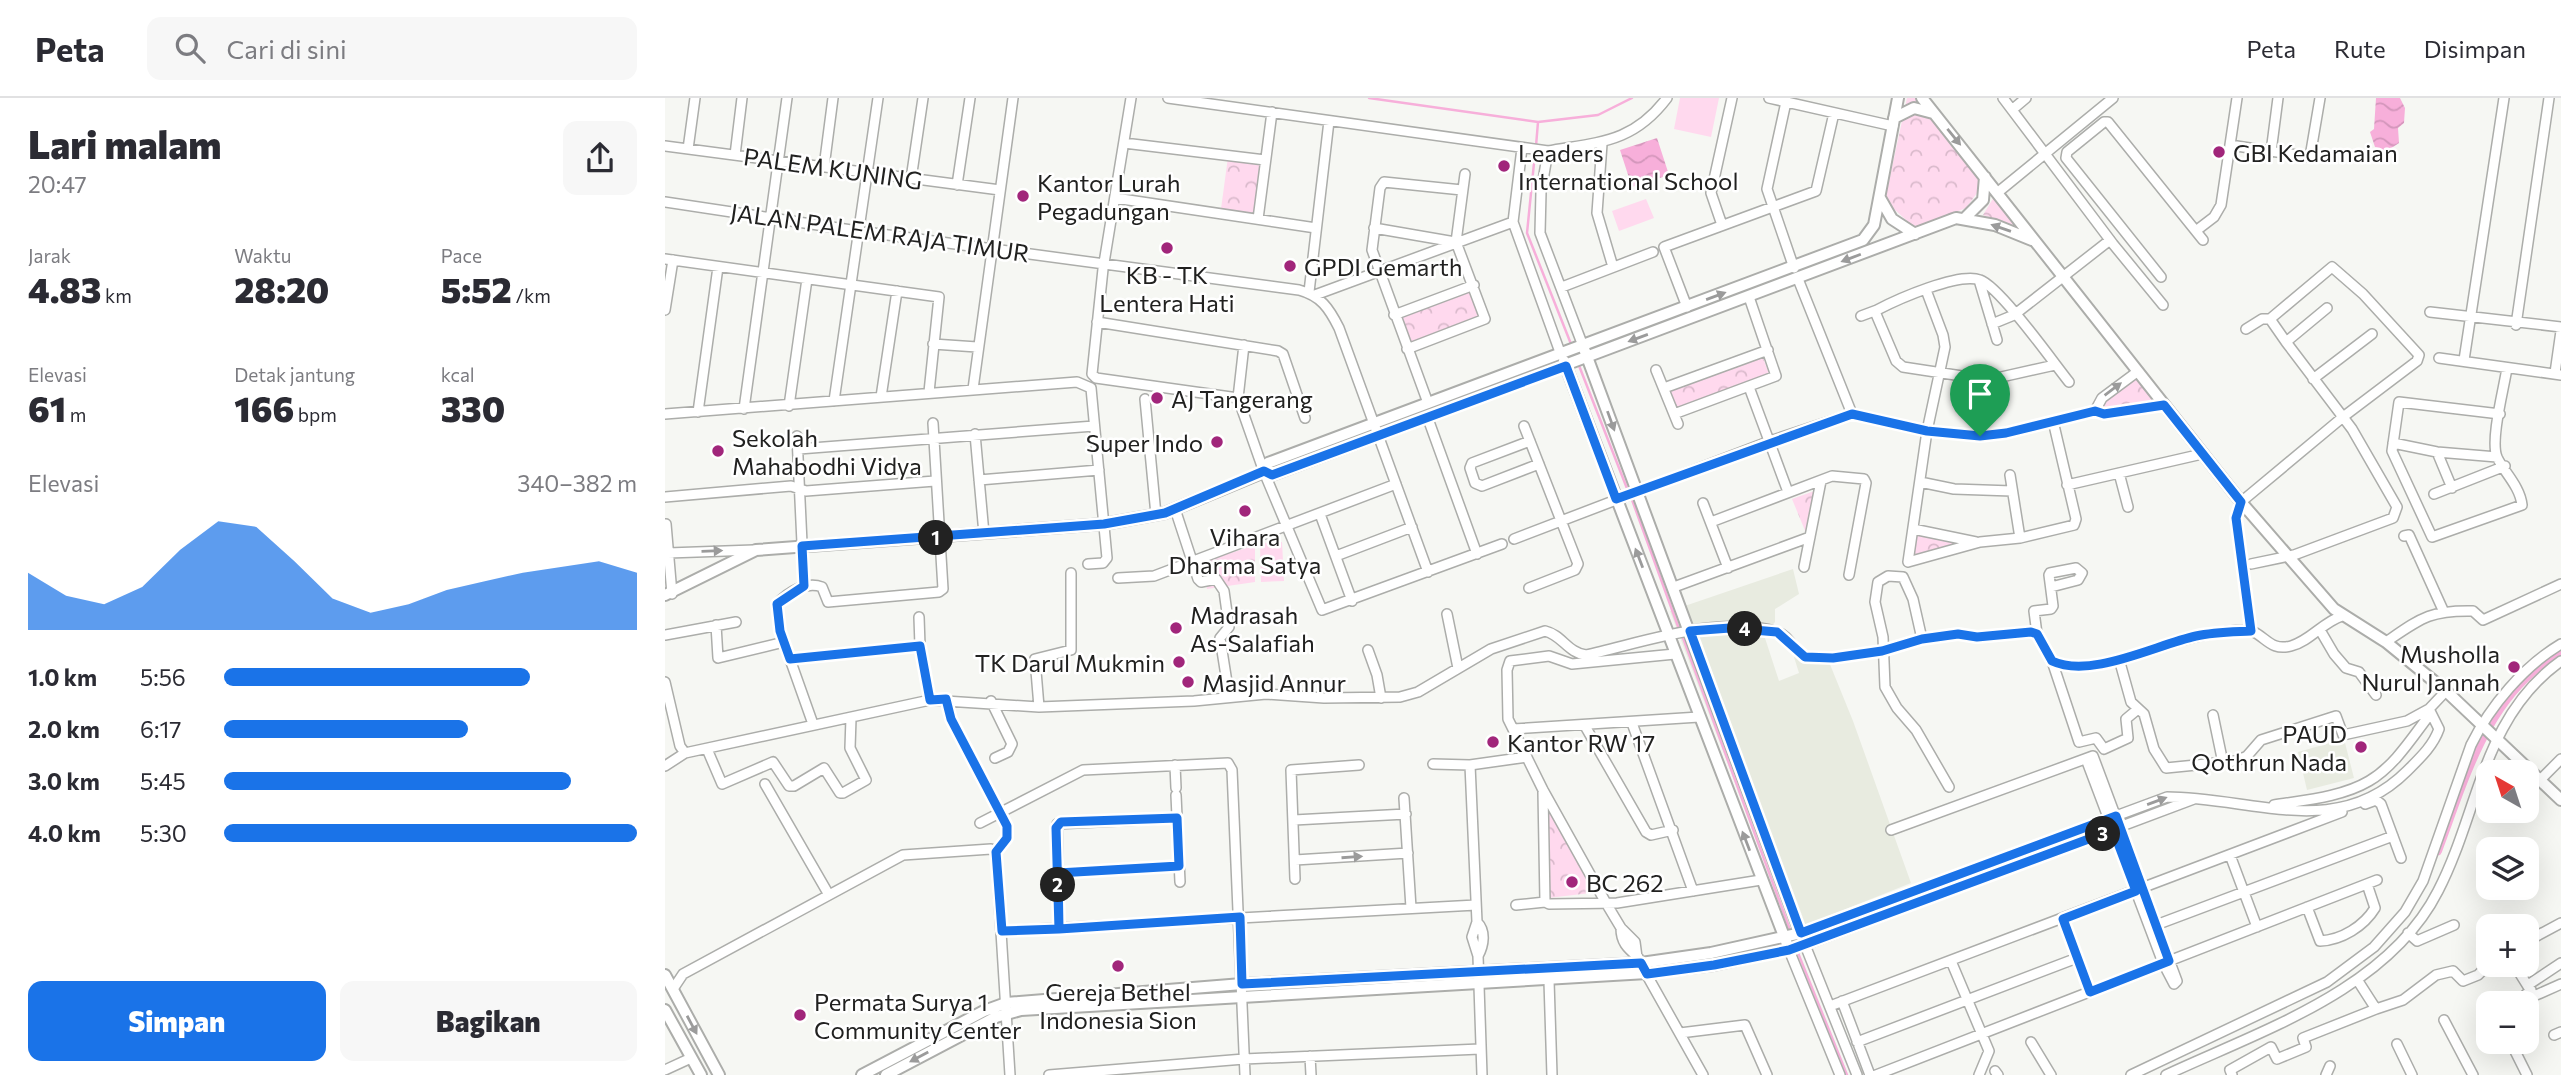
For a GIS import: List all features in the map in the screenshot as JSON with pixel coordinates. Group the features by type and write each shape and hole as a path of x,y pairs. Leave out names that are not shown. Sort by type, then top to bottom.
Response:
{"street":[{"path":"688,149 695,98"},
{"path":"735,155 742,98"},
{"path":"744,409 787,98"},
{"path":"824,167 833,98"},
{"path":"834,401 878,98"},
{"path":"911,178 923,98"},
{"path":"957,185 970,98"},
{"path":"973,389 1013,98"},
{"path":"1131,98 1101,264 1091,370 1096,378 1238,397"},
{"path":"1168,98 1545,151 1602,144 1623,137 1641,125 1667,98"},
{"path":"1722,225 1711,193 1732,98"},
{"path":"1769,98 1834,113 1893,122 1914,108 1935,114"},
{"path":"668,552 756,550 1104,524 1175,509 1264,471 1268,463 1428,402 1749,297 1863,240 1874,225 1898,98"},
{"path":"1922,98 2202,454 2337,612 2386,642 2446,691 2561,800"},
{"path":"2003,98 2110,240 2163,305"},
{"path":"2013,109 2026,98"},
{"path":"1997,193 2113,98"},
{"path":"2197,230 2214,217 2221,205 2237,98"},
{"path":"2271,152 2278,98"},
{"path":"2230,145 2306,158 2311,155 2320,98"},
{"path":"2464,360 2473,319 2504,98"},
{"path":"2517,325 2549,98"},
{"path":"1786,102 1767,189 1796,273 1852,414"},
{"path":"1258,219 1272,112"},
{"path":"1687,307 1664,247 1816,191 1834,113"},
{"path":"1312,294 1316,228 1329,121"},
{"path":"2161,277 2066,158 2067,152 2104,122 2108,122 2203,240"},
{"path":"1124,143 1265,160"},
{"path":"1602,144 1598,224 1613,267"},
{"name":"PALEM KUNING","path":"665,146 1000,190"},
{"path":"1526,149 1513,222 1635,492 1674,587 1687,632 1857,1075"},
{"path":"1545,151 1539,224 1562,287 1574,356 1618,498 1761,880 1840,1075"},
{"path":"1407,349 1485,322 1474,285 1456,242 1465,174"},
{"path":"1264,471 1272,475 1378,435 1687,307 1965,218 1983,200 1985,177"},
{"path":"1428,402 1378,272 1372,250 1374,228 1384,178 1462,190"},
{"path":"1115,198 1316,228"},
{"path":"1880,198 1892,219 1915,234"},
{"name":"JALAN PALEM RAJA TIMUR","path":"665,202 858,232 992,248 1312,294"},
{"path":"1965,218 2003,228 2034,242"},
{"path":"1312,294 1513,222"},
{"path":"1374,228 1456,242"},
{"path":"1992,324 2014,315 2110,240"},
{"path":"1562,287 1653,252"},
{"path":"665,310 669,260 939,297 930,392"},
{"path":"698,412 718,267"},
{"path":"2246,329 2262,318 2270,319 2332,267 2417,349 2417,361 2343,416 2241,502 2236,518 2251,631"},
{"path":"1861,316 1963,278 1979,280 1989,286 2069,382"},
{"path":"789,406 807,279"},
{"path":"1979,280 1997,340"},
{"path":"1394,316 1474,285"},
{"path":"1926,290 1945,340 1927,431 1907,560 1913,563 1980,542 2020,538 2074,524 2076,519 2053,421"},
{"path":"881,397 897,291"},
{"path":"1312,294 1329,308 1339,328 1428,572"},
{"path":"1674,414 1777,376 1749,297"},
{"path":"2286,342 2327,308"},
{"path":"1877,310 1876,314 1899,365 1988,380 2055,365"},
{"path":"2430,312 2561,329 2558,374 2439,358"},
{"path":"2251,564 2393,518 2397,513 2397,506 2377,470 2343,416 2270,319"},
{"path":"1097,322 1244,345 1283,354 1305,418"},
{"path":"2313,379 2372,334"},
{"path":"933,344 977,347"},
{"path":"1244,345 1238,397 1264,471 1319,607 1325,610 1352,601 1502,544"},
{"path":"1664,388 1768,350"},
{"path":"2500,414 2402,400 2392,450 2432,537 2522,505 2497,457 2495,441 2500,414 2507,368"},
{"path":"1656,370 1678,424"},
{"path":"2095,411 2102,398 2137,372"},
{"path":"665,414 789,406 930,392 1077,382 1087,384 1091,388 1106,560 1089,564"},
{"path":"1749,387 1788,492"},
{"path":"1146,399 1156,515"},
{"path":"1514,539 1770,441 1852,414 1927,431 1980,436 2095,411 2104,414 2164,405"},
{"path":"1427,416 1477,554"},
{"path":"813,724 784,642 777,604 804,586 822,587 828,602 939,592 945,585 935,481 933,423"},
{"path":"799,449 1094,426"},
{"path":"1524,426 1577,567 1529,588"},
{"path":"975,434 984,534"},
{"path":"797,436 804,586"},
{"path":"1529,441 1472,463 1470,468 1475,483 1482,486 1539,464"},
{"path":"2393,443 2437,452 2497,457"},
{"path":"2437,452 2452,488"},
{"path":"2067,485 2202,454"},
{"path":"2434,494 2504,466"},
{"path":"979,480 1099,470"},
{"path":"2119,473 2128,507"},
{"path":"2010,475 2020,538"},
{"path":"1711,522 1832,476 1865,480 1849,575"},
{"path":"665,497 791,486 806,491 935,481"},
{"path":"1804,567 1821,481"},
{"path":"1920,482 1954,489 2012,491"},
{"path":"1118,579 1154,576 1396,484"},
{"path":"1703,503 1728,568"},
{"path":"1175,509 1198,579 1201,582 1216,579 1224,591 1229,627 1220,638 1229,695"},
{"path":"1320,514 1352,601"},
{"path":"666,524 668,594 756,550"},
{"path":"1336,556 1412,527"},
{"path":"1913,529 1980,542"},
{"path":"2403,536 2409,534 2443,610"},
{"path":"1674,587 1810,537"},
{"path":"1039,707 1035,659 1071,650 1072,573"},
{"path":"1922,639 1913,599 1903,577 1888,576 1878,582 1875,602 1883,637 1885,687 1916,730 1948,787"},
{"path":"2386,642 2420,618 2443,610 2473,611 2483,620 2561,584"},
{"path":"2051,587 2052,608 2034,611 2037,634 2052,661 2079,742 2096,738 2103,749 2128,738 2126,719 2138,709"},
{"path":"2052,661 2083,666 2119,659 2199,635 2251,631 2267,643 2292,646 2320,630 2337,612"},
{"path":"1447,614 1458,668"},
{"path":"919,617 920,646 930,700"},
{"path":"665,635 736,622"},
{"path":"716,625 718,658 784,642"},
{"path":"665,766 685,753 930,700 991,701 1039,707 1194,701 1229,695 1265,694 1381,698 1418,692 1491,649 1545,631 1553,633 1571,650 1586,655 1687,632 1730,628 1777,632 1805,657 1833,658 1882,651 1922,639 1958,634 1977,637 2037,634"},
{"path":"2320,630 2346,668 2359,672 2376,695"},
{"path":"2166,1075 2176,1064 2327,982 2374,947 2405,912 2423,881 2471,744 2482,726 2540,658 2561,643"},
{"path":"790,659 920,646"},
{"path":"1368,650 1377,675 1381,698"},
{"path":"1675,654 1572,664 1549,656 1513,660 1507,667 1506,698 1513,729 1543,790 1621,928 1621,938 1626,947 1642,965 1703,1075"},
{"path":"2119,659 2131,702 2144,715 2154,748 2164,768 2223,763 2245,758 2261,740 2336,716 2343,734 2407,721 2430,711"},
{"path":"2131,1075 2176,1064 2308,1007 2358,981 2408,933 2438,893 2495,736 2519,702 2561,661"},
{"path":"665,682 680,746 685,753"},
{"path":"2263,807 2327,795 2368,782 2392,761 2446,691"},
{"path":"946,699 951,719 1002,814 1008,833 996,852 1010,1075"},
{"path":"991,701 1012,744 1008,752 995,758"},
{"path":"1242,990 1549,981 1785,939 2167,797 2200,797 2310,813 2326,812 2380,791 2417,761 2439,729 2430,711"},
{"path":"2213,715 2223,763"},
{"path":"1513,729 1699,717"},
{"path":"707,749 722,784 771,762 789,786 794,786 824,768 840,793 866,779 850,748 851,718"},
{"path":"1632,723 1693,891"},
{"path":"1585,726 1646,832 1651,835 1673,831"},
{"path":"1433,764 1469,765 1527,757"},
{"path":"1891,830 2086,759 2117,829 2166,962"},
{"path":"2540,780 2561,759"},
{"path":"980,823 1083,770 1222,762 1232,770 1245,1075"},
{"path":"1175,765 1180,882"},
{"path":"1295,879 1292,769 1359,765"},
{"path":"1469,765 1477,922 1472,928 1472,937 1478,956 1482,1075"},
{"path":"765,784 829,895"},
{"path":"1543,790 1545,902"},
{"path":"862,1075 984,1012 1006,1008 1478,971 1714,965 1789,950 2200,797"},
{"path":"1404,799 1411,908"},
{"path":"1830,1006 2373,800 2381,804 2401,858"},
{"path":"1294,820 1406,814"},
{"path":"1059,929 1057,824 1177,818"},
{"path":"2086,827 2091,839"},
{"path":"2156,925 2393,836"},
{"path":"673,989 683,975 903,855 991,849 996,852"},
{"path":"1295,860 1408,853"},
{"path":"2230,855 2257,927"},
{"path":"1058,873 1179,866"},
{"path":"1953,877 1957,888"},
{"path":"1516,905 1545,902 1606,903 1761,880"},
{"path":"1876,1075 2377,880"},
{"path":"2307,907 2320,941 2339,937 2356,928 2375,908 2367,884"},
{"path":"2139,890 2156,925 2166,962"},
{"path":"1002,931 1476,905"},
{"path":"2063,919 2090,992"},
{"path":"2539,935 2561,923"},
{"path":"2408,933 2417,941 2454,925"},
{"path":"1857,1042 2077,958"},
{"path":"1951,961 1989,1051 1979,1075"},
{"path":"2526,991 2561,963"},
{"path":"2232,1075 2230,1070 2271,1047 2277,1059 2288,1055 2306,1047 2303,1038 2403,1000 2436,975 2453,971 2465,981 2476,976"},
{"path":"665,975 719,1075"},
{"path":"2523,977 2537,996 2561,984"},
{"path":"1549,981 1552,1075"},
{"path":"2358,981 2377,1009"},
{"path":"2302,994 2308,1007"},
{"path":"1842,1002 1870,1075"},
{"path":"886,1075 1006,1008"},
{"path":"665,1010 701,1075"},
{"path":"2444,1020 2473,1075"},
{"path":"1680,1033 1745,1026 1767,1075"},
{"path":"2031,1042 2051,1075"},
{"path":"2397,1044 2412,1075"},
{"path":"1049,1075 1244,1059 1481,1049"},
{"path":"2517,1054 2528,1075"},
{"path":"1310,1056 1311,1075"},
{"path":"665,1070 691,1058"},
{"path":"1188,1063 1188,1075"}],"shaded area":[{"path":"1793,569 1799,594 1775,609 1775,622 1764,635 1779,681 1799,673 1794,657 1827,657 1911,883 1791,931 1670,611"},
{"path":"2344,739 2354,778 2307,790 2298,752"}],"green space":[{"path":"1680,98 1719,98 1711,137 1674,129"},
{"path":"1907,98 1921,98 1979,178 1980,189 1966,208 1915,228 1894,209 1886,195"},
{"path":"1228,157 1263,162 1257,213 1221,209"},
{"path":"1994,197 2016,226 1983,215"},
{"path":"1646,199 1654,218 1619,231 1612,211"},
{"path":"1473,290 1483,318 1409,344 1400,315"},
{"path":"1762,355 1769,374 1677,411 1669,389"},
{"path":"2138,377 2161,405 2082,416"},
{"path":"1817,490 1806,533 1792,499"},
{"path":"1917,532 1998,540 1912,555"},
{"path":"1282,542 1284,581 1261,582 1260,543"},
{"path":"1255,545 1255,582 1207,589 1201,563"},
{"path":"1547,801 1599,892 1548,898"}],"water":[{"path":"2376,98 2400,98 2405,108 2404,123 2398,128 2399,143 2387,151 2375,147 2370,132 2374,129"},
{"path":"1657,138 1669,175 1632,187 1620,150"}],"waterway":[{"path":"1369,98 1538,122 1598,115 1632,98"},
{"path":"1536,146 1538,122"},
{"path":"1535,153 1527,233 1571,344"},
{"path":"1578,363 1628,491"},
{"path":"1631,497 1679,629"},
{"path":"1682,635 1790,930"},
{"path":"2438,851 2470,767 2497,714 2515,690 2536,670 2561,653"},
{"path":"1798,953 1847,1075"}],"place":[{"name":"GBI Kedamaian","path":"2219,152"},
{"name":"Leaders International School","path":"1504,166"},
{"name":"Kantor Lurah Pegadungan","path":"1023,196"},
{"name":"KB - TK Lentera Hati","path":"1167,248"},
{"name":"GPDI Gemarth","path":"1290,266"},
{"name":"AJ Tangerang","path":"1157,398"},
{"name":"Super Indo","path":"1217,442"},
{"name":"Sekolah Mahabodhi Vidya","path":"718,451"},
{"name":"Vihara Dharma Satya","path":"1245,511"},
{"name":"Madrasah As-Salafiah","path":"1176,628"},
{"name":"TK Darul Mukmin","path":"1179,662"},
{"name":"Musholla Nurul Jannah","path":"2514,667"},
{"name":"Masjid Annur","path":"1188,682"},
{"name":"Kantor RW 17","path":"1493,742"},
{"name":"PAUD Qothrun Nada","path":"2361,747"},
{"name":"BC 262","path":"1572,882"},
{"name":"Gereja Bethel Indonesia Sion","path":"1118,966"},
{"name":"Permata Surya 1 Community Center","path":"800,1015"}],"route":[{"path":"1980,436 1956,436 1852,414 1770,441 1616,499 1566,366 1272,475 1264,471 1165,513 1104,524 802,546 804,586 784,596 777,604 780,631 790,659 824,655 838,657 920,646 930,700 946,699 951,719 1007,826 1007,838 996,852 1002,931 1059,929 1056,828 1061,822 1177,818 1179,866 1058,873 1059,929 1240,917 1242,984 1641,963 1647,974 1714,965 1805,945 2113,830 2136,891 2063,919 2090,992 2169,961 2116,816 1801,933 1690,631 1730,628 1777,632 1785,636 1795,650 1805,657 1833,658 1882,651 1922,639 1958,634 1977,637 2031,632 2037,634 2052,661 2069,666 2119,659 2199,635 2251,631 2236,518 2241,502 2164,405 2104,414 2095,411 2006,433 1980,436"}]}
